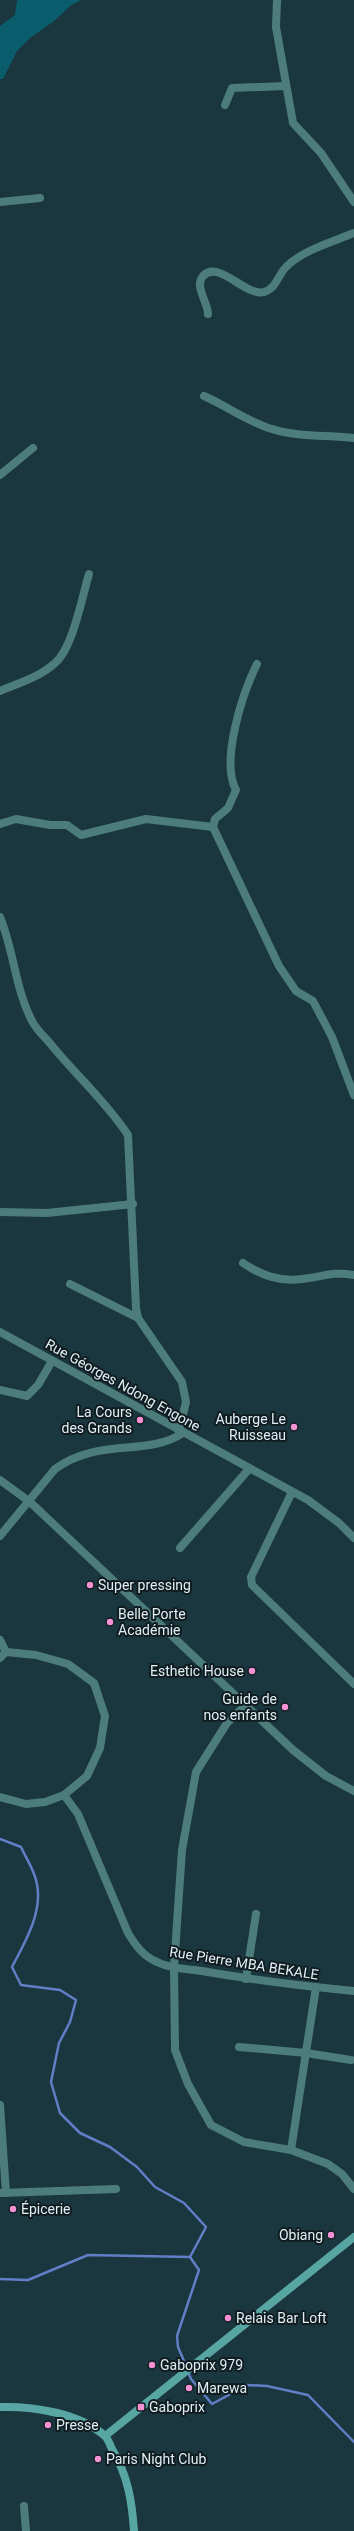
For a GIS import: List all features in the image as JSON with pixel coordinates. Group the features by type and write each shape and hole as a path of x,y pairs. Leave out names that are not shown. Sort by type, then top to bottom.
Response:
{"main road":[{"path":"105,2436 354,2237"},
{"path":"0,2407 51,2411 84,2424 105,2436 118,2458 130,2489 134,2531"}],"street":[{"path":"277,0 276,27 293,123 320,153 354,202"},
{"path":"224,105 232,88 286,86"},
{"path":"0,202 40,198"},
{"path":"208,314 200,286 203,276 218,272 252,292 265,292 274,286 286,267 303,255 354,233"},
{"path":"204,396 229,407 249,420 274,430 354,438"},
{"path":"0,475 33,448"},
{"path":"0,691 38,675 56,663 66,647 89,574"},
{"path":"257,664 246,686 235,732 231,764 231,782 236,790 228,808 215,819 213,827 228,861 251,904 279,966 296,991 313,1001 332,1037 354,1095"},
{"path":"0,824 16,819 50,825 67,825 82,835 146,819 213,827"},
{"path":"0,917 13,952 22,998 33,1022 72,1070 118,1119 128,1135 133,1204 136,1308 138,1318 182,1382 186,1402 181,1432 167,1442 98,1450 80,1454 55,1469 30,1502 0,1536"},
{"path":"0,1212 47,1213 133,1204"},
{"path":"243,1263 274,1279 302,1279 337,1272 354,1275"},
{"path":"70,1284 138,1318"},
{"name":"Rue Géorges Ndong Engone","path":"0,1332 292,1492 334,1519 354,1538"},
{"path":"0,1390 27,1396 38,1385 52,1361"},
{"path":"180,1548 249,1469"},
{"path":"0,1480 30,1502 245,1706 326,1776 354,1791"},
{"path":"292,1492 251,1577 252,1585 354,1684"},
{"path":"0,1640 3,1655 36,1655 68,1664 94,1683 105,1716 100,1748 87,1776 64,1795 45,1802 26,1804 0,1797"},
{"path":"245,1706 227,1723 196,1772 182,1850 174,1967 175,2050 188,2084 211,2125 244,2142 292,2150 328,2164 342,2174 354,2189"},
{"name":"Rue Pierre MBA BEKALE","path":"64,1795 78,1814 112,1899 137,1948 159,1963 174,1967 246,1979 354,1991"},
{"path":"246,1979 256,1914"},
{"path":"292,2150 316,1987"},
{"path":"238,2047 306,2053 351,2060"},
{"path":"0,2105 3,2193 116,2188"},
{"path":"24,2506 26,2531"}],"shaded area":[{"path":"17,0 81,0 70,6 54,21 30,38 17,51 3,79 0,79 0,26 15,15"}],"waterway":[{"path":"0,1839 21,1847 33,1871 37,1886 38,1898 33,1922 29,1934 12,1967 21,1985 60,1990 76,2000 70,2022 59,2043 51,2082 60,2113 80,2133 110,2147 137,2167 155,2187 184,2203 206,2227 190,2257 88,2255 28,2280 0,2279"},
{"path":"187,2368 178,2347 177,2336 199,2270 190,2257"},
{"path":"188,2372 191,2379 212,2404 247,2385 267,2386 308,2395 354,2442"}],"place":[{"name":"La Cours des Grands","path":"140,1420"},
{"name":"Auberge Le Ruisseau","path":"294,1427"},
{"name":"Super pressing","path":"90,1585"},
{"name":"Belle Porte Académie","path":"110,1622"},
{"name":"Esthetic House","path":"252,1671"},
{"name":"Guide de nos enfants","path":"285,1707"},
{"name":"Épicerie","path":"13,2209"},
{"name":"Obiang","path":"331,2235"},
{"name":"Relais Bar Loft","path":"228,2318"},
{"name":"Gaboprix 979","path":"152,2365"},
{"name":"Marewa","path":"189,2388"},
{"name":"Gaboprix","path":"141,2407"},
{"name":"Presse","path":"48,2425"},
{"name":"Paris Night Club","path":"98,2459"}]}
